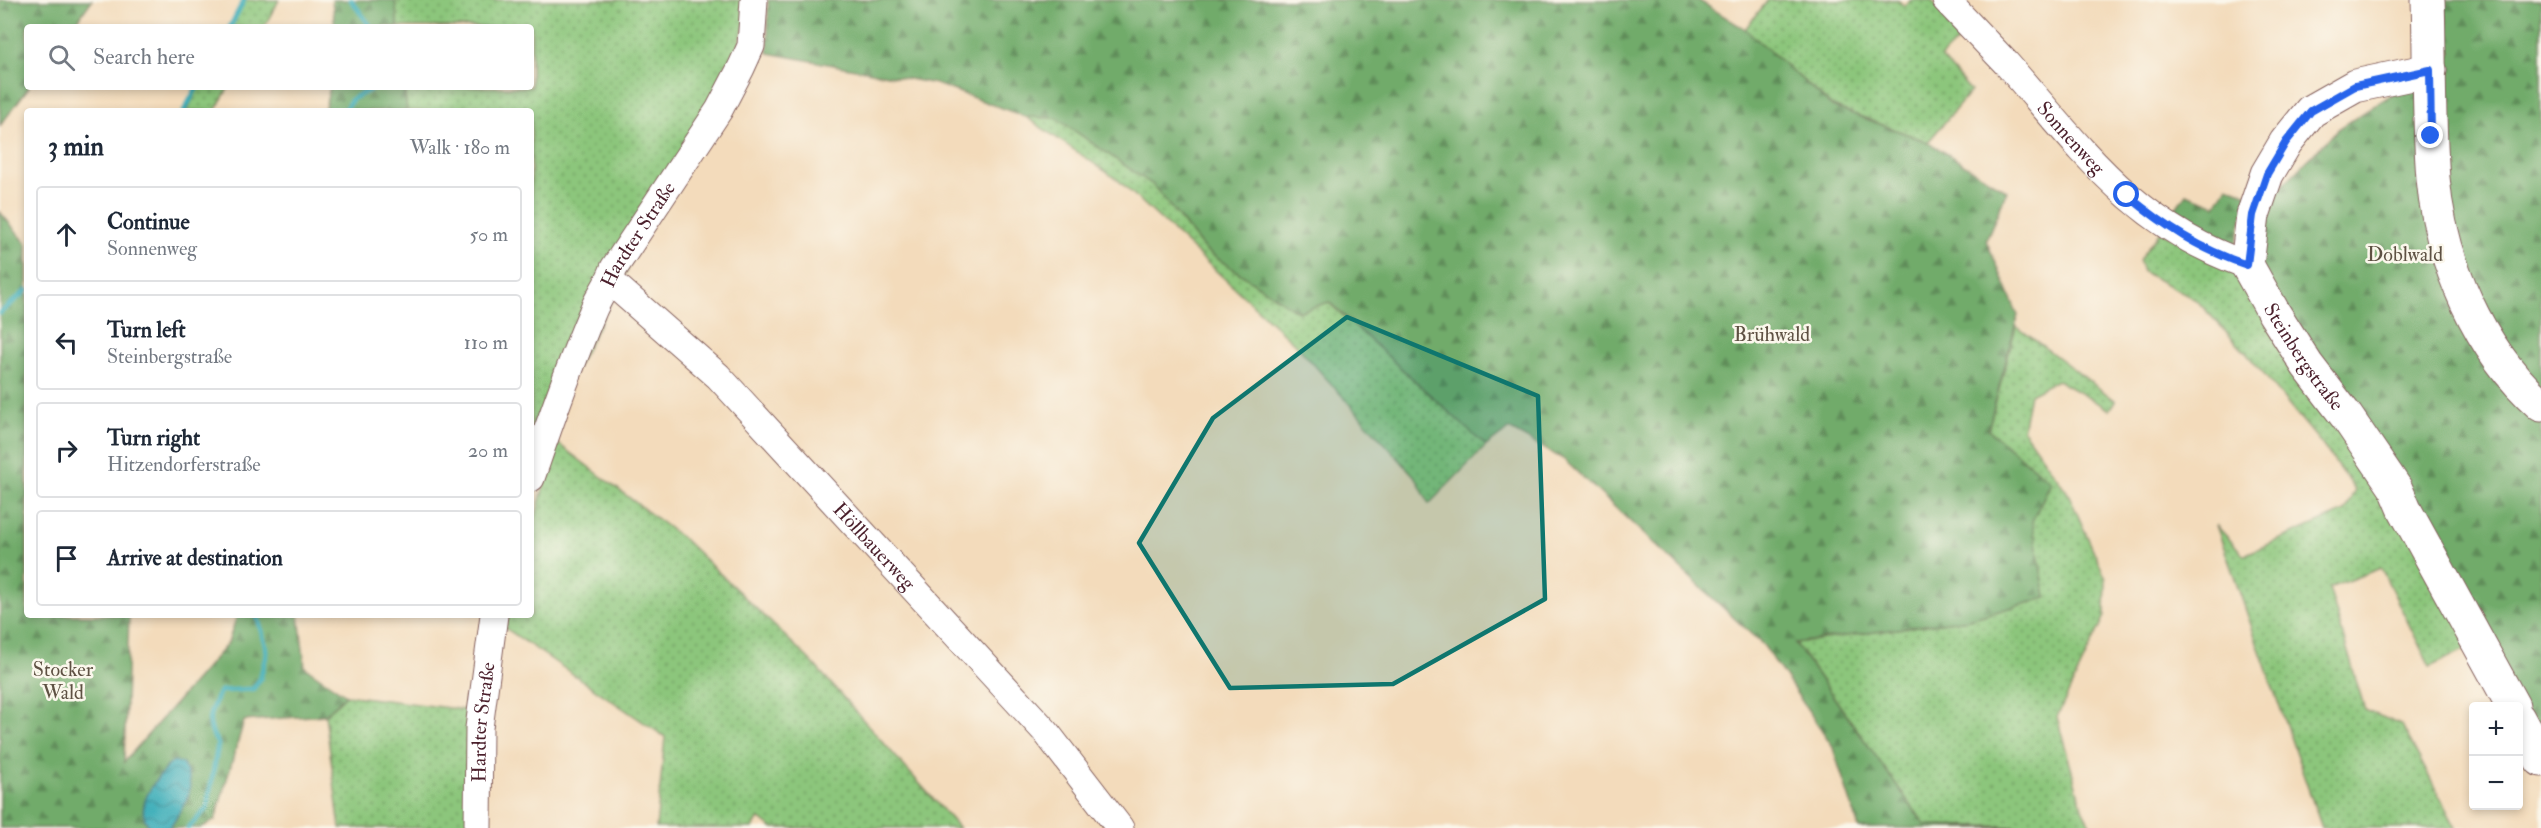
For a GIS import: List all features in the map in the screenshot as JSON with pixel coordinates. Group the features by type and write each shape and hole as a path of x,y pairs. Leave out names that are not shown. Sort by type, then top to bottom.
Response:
{"main road":[{"path":"2428,0 2433,180 2447,248 2468,302 2493,348 2518,381 2541,405"},
{"path":"2247,265 2253,215 2267,174 2286,142 2311,111 2355,86 2430,70"},
{"name":"Steinbergstraße","path":"2247,265 2307,364 2347,417 2396,489 2404,510 2511,702"},
{"path":"2523,726 2541,760"}],"street":[{"name":"Hardter Straße","path":"534,469 557,400 589,320 610,281 614,268 719,110 741,68 751,46 754,0"},
{"name":"Sonnenweg","path":"1946,0 2105,176 2157,220 2180,235 2204,249 2247,265"},
{"name":"Höllbauerweg","path":"610,281 718,376 1046,732 1120,828"},
{"name":"Hardter Straße","path":"477,828 479,728 495,618"}],"highlighted area":[{"path":"1347,317 1538,396 1545,599 1393,684 1230,688 1139,543 1213,418"}],"green space":[{"path":"0,0 92,0 75,24 24,24 24,90 27,90 0,126"},
{"path":"246,0 279,0 266,24 233,24"},
{"path":"332,0 395,0 398,24 335,24"},
{"path":"395,0 743,0 746,18 735,63 534,450 534,108 407,108 404,90 534,90 534,24 398,24"},
{"name":"Brühwald","path":"768,0 1698,0 1745,29 1832,106 1928,142 2007,191 1986,240 2018,315 1988,430 2051,482 2032,521 2046,598 1969,619 1795,643 1925,825 2029,828 1859,828 1832,745 1764,646 1563,459 1509,429 1486,446 1329,302 1298,312 1206,251 1153,185 1056,118 1026,117 936,84 768,53"},
{"path":"1768,0 1898,0 1904,6 1911,0 1931,0 1964,35 1941,57 1971,91 1928,142 1832,106 1745,29"},
{"name":"Doblwald","path":"2444,0 2541,0 2541,740 2523,710 2523,702 2518,702 2257,265 2261,219 2280,188 2338,129 2451,56"},
{"path":"198,90 227,90 217,108 188,108"},
{"path":"329,90 404,90 407,108 325,108"},
{"path":"1026,117 1056,118 1153,185 1206,251 1298,312 1328,302 1486,446 1429,504 1416,478 1297,346 1118,180"},
{"path":"2227,186 2248,194 2235,248 2167,221 2186,194 2216,205"},
{"name":"Stocker Wald","path":"0,212 24,240 24,618 129,618 124,762 228,643 236,618 299,618 305,667 346,695 325,715 244,721 215,820 201,828 0,828"},
{"path":"2160,231 2246,278 2363,455 2472,646 2430,667 2381,568 2329,588 2365,710 2402,725 2456,828 2322,828 2216,525 2244,555 2345,511 2355,489 2320,442 2247,354 2196,300 2143,272 2139,260"},
{"path":"2016,326 2116,401 2110,410 2057,380 2030,394 2023,430 2068,493 2106,579 2105,616 2057,717 2083,811 2092,828 1925,825 1795,643 1969,619 2046,598 2032,521 2051,482 1988,430"},
{"path":"556,442 685,540 811,661 959,828 772,828 759,818 753,828 656,828 665,737 505,628 508,618 534,618 534,522"},
{"path":"346,695 481,712 479,828 340,828 325,715"}],"water":[{"path":"173,761 182,763 187,773 190,781 188,797 170,828 151,828 143,812 145,802 153,784"}],"waterway":[{"path":"232,24 244,0"},
{"path":"351,0 369,24"},
{"path":"186,108 195,90"},
{"path":"346,108 352,99 369,90"},
{"path":"0,313 24,293"},
{"path":"188,828 207,808 218,744 210,723 216,699 220,691 253,689 260,679 267,652 258,618"}],"route":[{"path":"2127,195 2157,220 2180,235 2204,249 2247,265 2253,215 2267,174 2286,142 2311,111 2355,86 2430,70 2431,136"}]}
